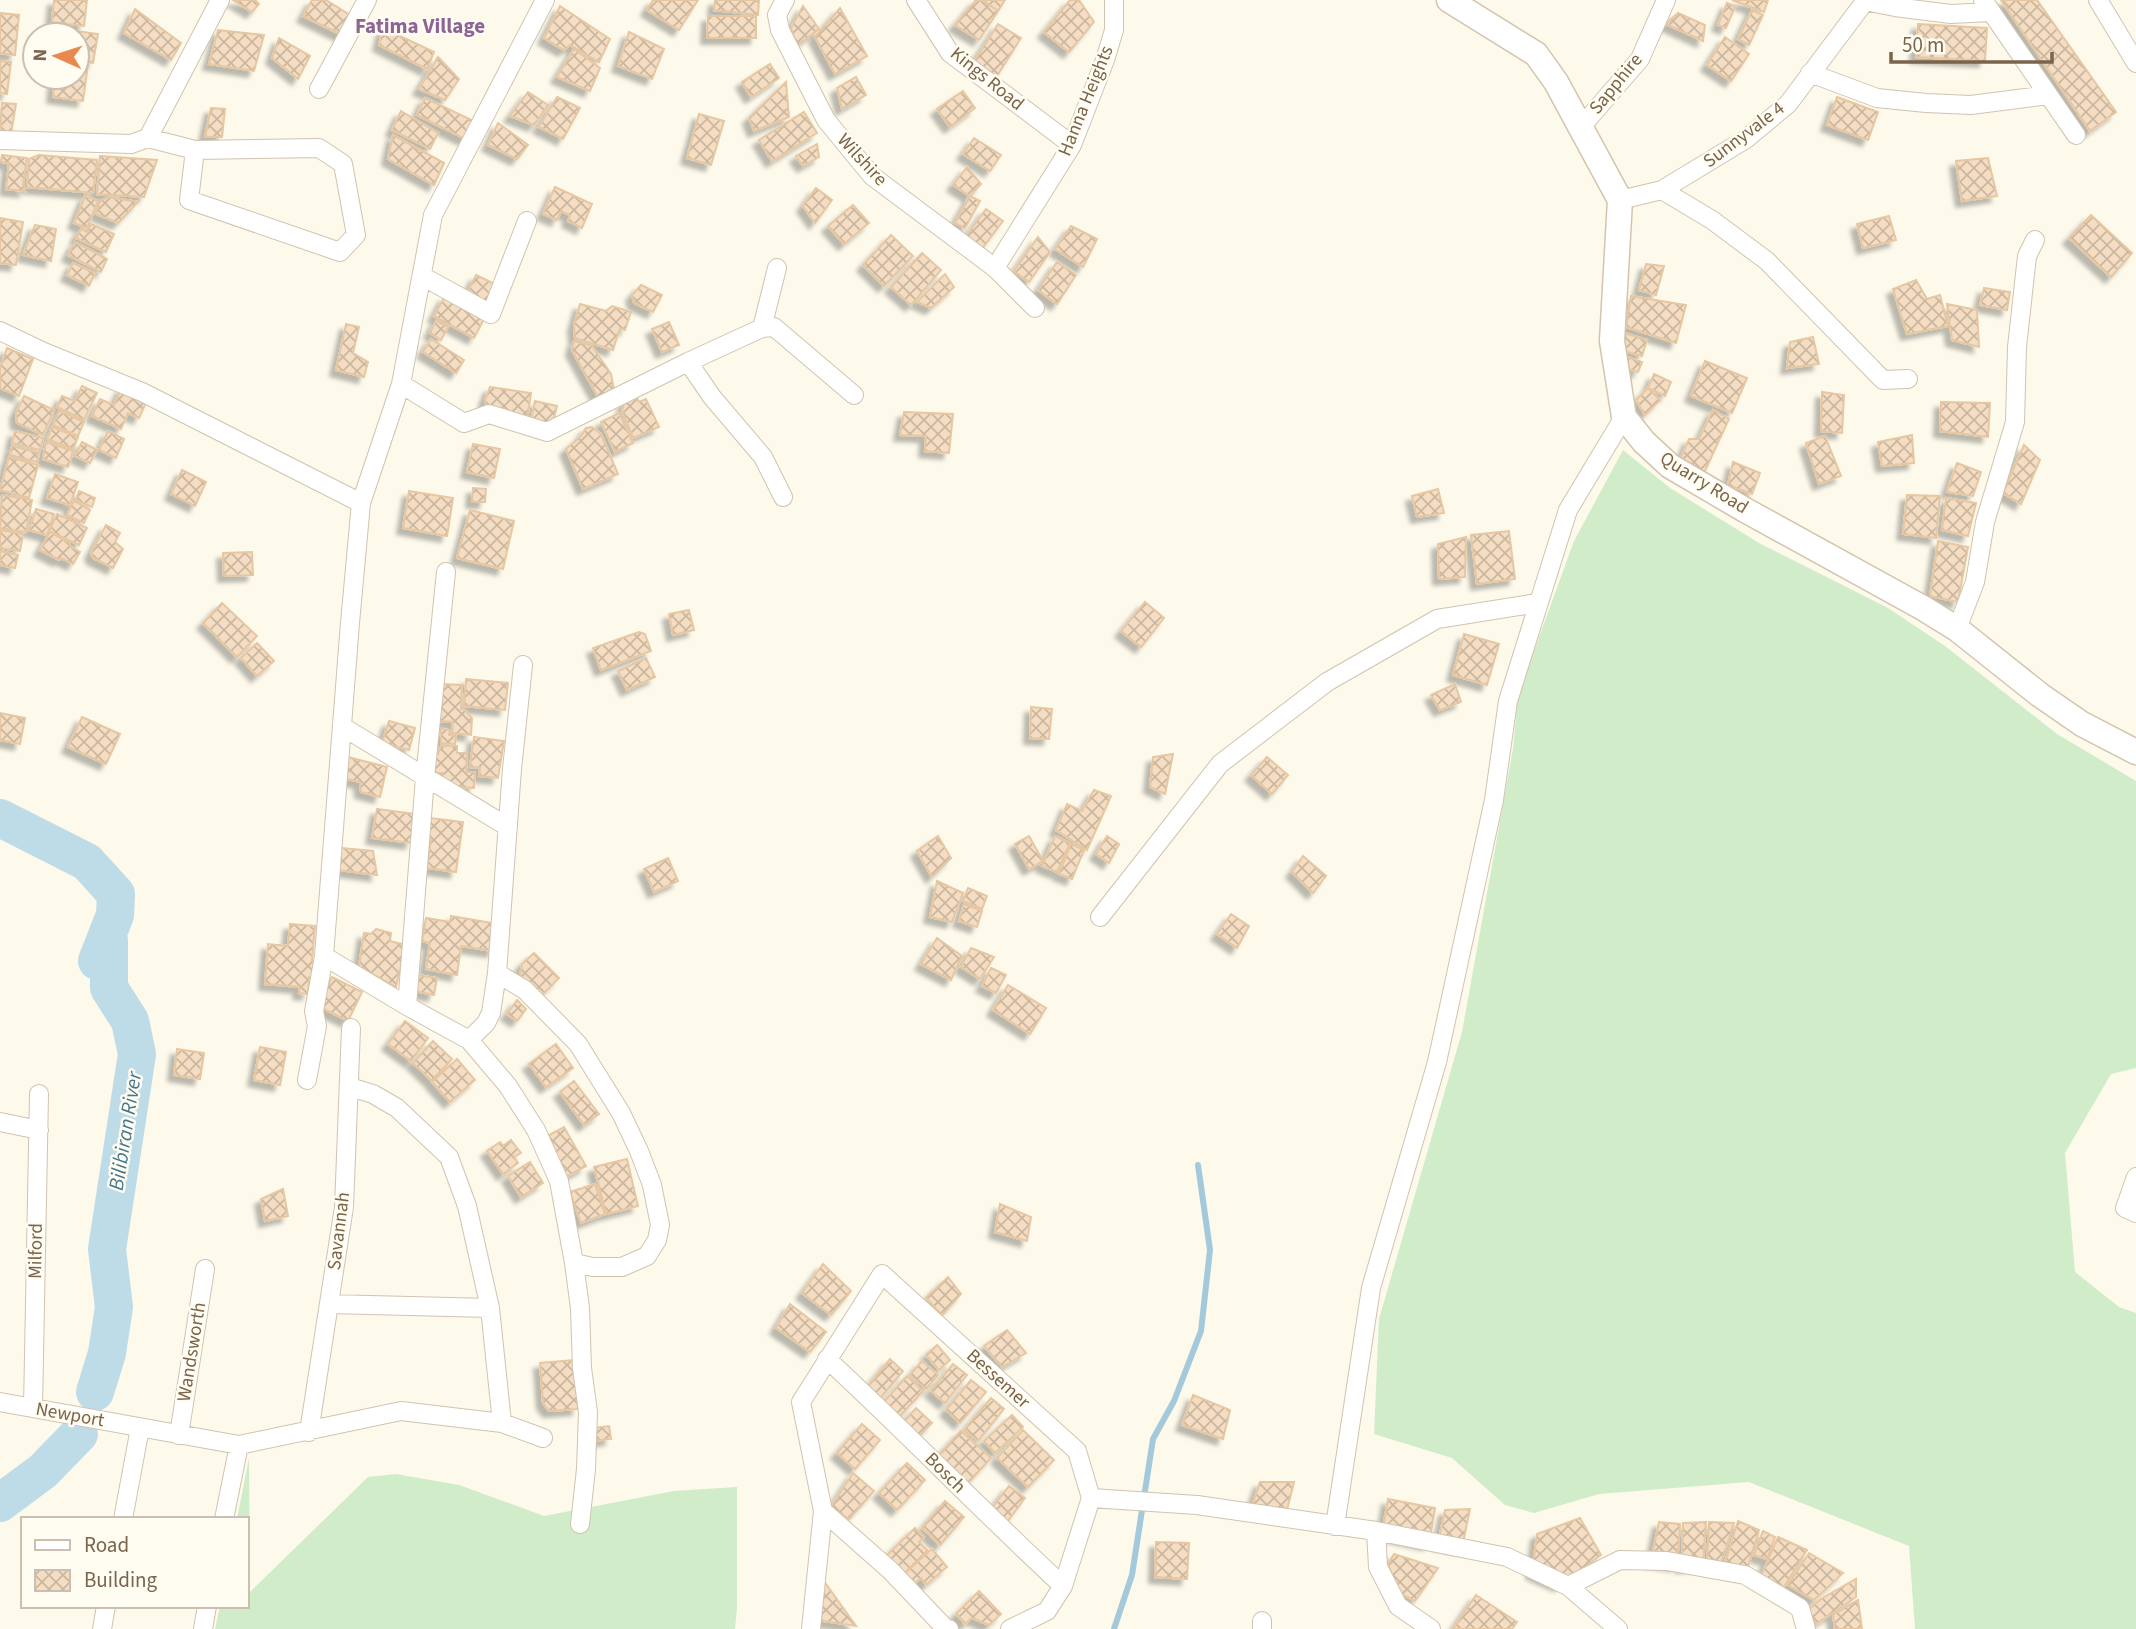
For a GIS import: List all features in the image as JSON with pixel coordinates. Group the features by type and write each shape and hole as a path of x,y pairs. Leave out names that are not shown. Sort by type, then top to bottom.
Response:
{"street":[{"path":"148,138 220,0"},
{"path":"319,89 367,0"},
{"path":"307,1080 317,1026 314,1011 324,956 361,503 401,384 433,215 545,0"},
{"name":"Wilshire","path":"785,0 777,15 780,30 827,120 872,176 995,268 1035,308"},
{"name":"Kings Road","path":"916,0 950,54 1072,145"},
{"name":"Hanna Heights","path":"995,268 1072,145 1114,30 1114,0"},
{"path":"1335,1526 1371,1288 1437,1062 1494,800 1508,701 1568,510 1624,417 1612,341 1620,200 1556,82 1535,54 1449,0"},
{"name":"Sapphire","path":"1580,128 1640,59 1666,0"},
{"path":"1865,0 1951,14 1987,6 2076,135"},
{"name":"Sunnyvale 4","path":"1620,200 1662,190 1746,139 1787,104 1865,0"},
{"path":"2098,0 2130,43 2136,63"},
{"path":"1810,73 1877,98 1926,103 1971,105 2048,95"},
{"path":"0,140 131,144 148,138 195,150 319,148 343,164 355,235 340,252 189,200 195,150"},
{"path":"1662,190 1712,220 1768,261 1883,380 1908,379"},
{"path":"422,276 491,314 527,220"},
{"path":"1957,629 1975,582 1985,522 2015,422 2018,334 2027,256 2035,240"},
{"path":"762,328 777,268"},
{"path":"401,384 464,423 489,414 547,432 688,362 762,328 774,327 854,395"},
{"path":"0,331 142,392 361,503"},
{"path":"688,362 712,397 764,457 783,497"},
{"name":"Quarry Road","path":"1624,417 1644,442 1670,466 1923,608 1957,629 2040,695 2082,724 2136,752"},
{"path":"407,1006 425,778 446,572"},
{"path":"1100,917 1220,764 1326,682 1437,619 1538,603"},
{"path":"469,1040 486,1023 491,1013 498,973 523,665"},
{"path":"343,727 508,827"},
{"path":"324,956 469,1040 508,1086 536,1130 559,1181 580,1308 582,1368 588,1412 580,1524"},
{"path":"498,973 525,990 578,1044 621,1113 652,1185 660,1225 657,1240 647,1256 622,1267 593,1267 574,1262"},
{"name":"Savannah","path":"309,1432 344,1207 351,1028"},
{"path":"350,1087 373,1094 397,1108 449,1157 467,1206 490,1308 502,1423"},
{"name":"Milford","path":"33,1408 39,1094"},
{"path":"0,1122 39,1130"},
{"path":"2130,1211 2136,1178"},
{"name":"Wandsworth","path":"179,1434 205,1269"},
{"name":"Bessemer","path":"827,1359 882,1274 1077,1451 1091,1498"},
{"path":"329,1304 490,1308"},
{"path":"811,1629 823,1511 801,1402 827,1359"},
{"name":"Bosch","path":"827,1359 1063,1586"},
{"name":"Newport","path":"0,1402 239,1445"},
{"path":"224,1517 239,1445 401,1411 502,1423 543,1438"},
{"path":"123,1517 140,1428"},
{"path":"1010,1629 1047,1611 1063,1586 1091,1498 1197,1505 1376,1531 1507,1557 1568,1586 1618,1629"},
{"path":"823,1511 891,1571 947,1629"},
{"path":"1376,1531 1378,1567 1398,1606 1431,1629"},
{"path":"1568,1586 1620,1560 1667,1561 1745,1575 1800,1608 1806,1629"},
{"path":"102,1629 106,1608"},
{"path":"203,1629 207,1608"}],"green space":[{"path":"1623,450 1670,488 1759,543 1888,608 1945,646 2057,734 2136,781 2136,1068 2111,1074 2065,1153 2075,1272 2119,1307 2136,1313 2136,1629 1915,1629 1909,1546 1749,1482 1599,1494 1534,1513 1505,1505 1452,1458 1374,1434 1379,1319 1462,1032 1513,749 1518,695 1574,541"},
{"path":"249,1458 250,1592 368,1477 396,1474 459,1485 544,1516 674,1491 737,1487 735,1629 215,1629 220,1608 248,1608 248,1517 237,1517"}],"building":[{"path":"54,0 87,0 85,21 52,21"},
{"path":"233,0 255,0 259,4 252,12"},
{"path":"312,0 326,0 353,17 346,37 303,16"},
{"path":"653,0 698,0 679,30 647,10"},
{"path":"715,0 759,0 758,15 714,10"},
{"path":"976,0 983,1 998,11 979,40 955,25"},
{"path":"983,0 1005,0 998,11"},
{"path":"1070,0 1079,0 1094,22 1069,52 1044,32"},
{"path":"1732,0 1768,0 1764,12"},
{"path":"2001,0 2037,0 2116,112 2090,131"},
{"path":"1727,3 1735,7 1726,28 1718,25"},
{"path":"560,6 610,39 599,62 570,45 564,50 544,38"},
{"path":"803,6 819,29 796,46 791,28"},
{"path":"840,8 867,56 835,74 815,37"},
{"path":"135,9 181,43 171,60 124,33"},
{"path":"1752,10 1763,15 1749,45 1738,39"},
{"path":"0,13 19,15 15,55 0,53"},
{"path":"1678,13 1705,25 1703,41 1666,24"},
{"path":"708,16 756,16 756,38 707,38"},
{"path":"998,24 1021,38 997,76 974,62"},
{"path":"1918,24 1987,28 1985,61 1916,57"},
{"path":"383,28 434,52 427,69 379,45"},
{"path":"218,30 264,35 254,71 209,64"},
{"path":"629,32 664,49 652,79 618,66"},
{"path":"91,33 98,34 91,63"},
{"path":"1725,37 1749,54 1731,81 1707,65"},
{"path":"279,38 310,56 298,79 272,58"},
{"path":"574,49 600,68 590,91 557,77"},
{"path":"438,57 459,79 445,100 419,89"},
{"path":"0,61 11,62 7,94 0,93"},
{"path":"770,64 779,78 751,97 742,82"},
{"path":"856,77 866,95 842,109 837,88"},
{"path":"786,82 789,117 754,131 749,118"},
{"path":"54,91 84,91 83,101 53,97"},
{"path":"963,91 975,108 950,127 937,109"},
{"path":"528,92 548,105 534,125 510,116"},
{"path":"557,97 580,108 563,139 539,127"},
{"path":"1837,97 1878,112 1868,140 1827,125"},
{"path":"425,98 478,123 465,139 417,115"},
{"path":"2,103 16,104 10,140 0,138"},
{"path":"211,108 225,109 222,137 205,137"},
{"path":"401,111 438,133 430,149 392,130"},
{"path":"804,112 817,133 772,161 759,140"},
{"path":"699,114 724,121 711,165 687,158"},
{"path":"498,123 528,145 517,159 488,145"},
{"path":"393,135 444,163 434,185 388,159"},
{"path":"974,138 1001,155 990,171 963,154"},
{"path":"817,144 819,157 803,166 796,156"},
{"path":"2,155 27,158 23,185 25,191 6,189 9,163 1,162"},
{"path":"39,155 97,160 93,193 27,187 29,159"},
{"path":"100,156 157,160 144,197 97,194"},
{"path":"1988,158 1997,196 1962,201 1956,161"},
{"path":"967,167 981,184 970,196 953,185"},
{"path":"555,187 592,204 582,228 568,221 570,215 561,211 557,220 543,214"},
{"path":"816,188 832,200 815,223 803,206"},
{"path":"85,196 98,201 87,228 74,223"},
{"path":"970,196 980,201 965,228 955,223"},
{"path":"108,197 138,202 118,223 96,214 100,201"},
{"path":"853,205 869,223 844,244 828,226"},
{"path":"986,209 1003,221 981,250 964,239"},
{"path":"2091,215 2132,253 2111,277 2069,238"},
{"path":"1889,216 1896,240 1863,248 1857,224"},
{"path":"0,218 23,222 16,265 0,263"},
{"path":"91,224 114,234 106,252 76,238 81,229 87,232"},
{"path":"35,225 56,229 51,261 23,255"},
{"path":"1071,226 1097,239 1083,267 1055,249"},
{"path":"891,235 913,256 884,286 863,265"},
{"path":"1038,237 1050,252 1029,282 1014,271"},
{"path":"75,242 107,259 101,272 68,255"},
{"path":"922,253 941,270 911,305 891,287"},
{"path":"1057,262 1076,275 1057,304 1038,290"},
{"path":"73,263 95,273 89,286 67,275"},
{"path":"1646,264 1664,266 1656,295 1639,290"},
{"path":"945,274 954,287 931,308 917,302"},
{"path":"476,275 501,287 491,307 466,295"},
{"path":"1916,280 1927,299 1940,295 1948,326 1907,334 1893,289"},
{"path":"641,285 662,295 653,312 634,303 632,295"},
{"path":"1984,288 2010,292 2007,310 1980,305"},
{"path":"445,296 484,319 474,338 434,316"},
{"path":"1631,296 1686,305 1676,343 1626,327"},
{"path":"580,304 606,311 612,306 631,312 625,330 620,328 613,350 575,338 574,325"},
{"path":"1947,304 1977,310 1979,347 1952,340"},
{"path":"436,321 448,327 441,340 430,333"},
{"path":"669,322 679,345 662,352 652,329"},
{"path":"346,324 359,327 353,353 368,362 364,377 336,370"},
{"path":"1624,333 1647,340 1642,356 1620,350"},
{"path":"1813,337 1819,364 1787,368 1790,342"},
{"path":"431,339 464,360 456,373 423,352"},
{"path":"574,341 592,346 611,374 614,390 599,399 572,350"},
{"path":"7,348 33,359 19,396 0,388 0,368"},
{"path":"1619,354 1642,362 1638,372 1617,366"},
{"path":"1705,361 1747,378 1732,413 1691,396"},
{"path":"1654,374 1671,382 1665,396 1648,388"},
{"path":"82,386 97,393 84,420 57,407 62,396 75,401"},
{"path":"122,387 148,398 139,418 128,413 121,429 92,416 100,399 114,405"},
{"path":"490,387 531,393 527,420 488,413 485,400"},
{"path":"1648,388 1660,400 1645,415 1636,400"},
{"path":"1822,392 1844,395 1842,433 1821,431"},
{"path":"24,396 54,410 43,435 17,423 16,413"},
{"path":"636,396 639,402 646,399 659,427 633,438 622,411 625,401"},
{"path":"535,401 557,406 551,430 530,425"},
{"path":"1941,402 1990,403 1988,437 1940,431"},
{"path":"1713,410 1729,419 1703,475 1679,462 1689,439 1699,439"},
{"path":"59,411 84,422 78,436 53,425"},
{"path":"904,412 953,414 949,453 925,451 926,436 900,435"},
{"path":"619,413 633,443 615,452 601,422"},
{"path":"52,427 78,437 73,449 47,439"},
{"path":"592,427 601,434 618,474 583,489 566,449 586,428"},
{"path":"15,431 43,438 40,450 12,443"},
{"path":"108,431 124,439 116,458 99,450"},
{"path":"1912,435 1914,463 1882,466 1878,442"},
{"path":"1825,436 1841,476 1819,484 1806,443"},
{"path":"46,442 73,451 68,467 43,459"},
{"path":"82,442 97,450 90,463 75,456"},
{"path":"473,444 500,449 494,478 467,472"},
{"path":"2024,445 2040,460 2021,504 2003,493"},
{"path":"12,446 39,453 37,462 10,455"},
{"path":"9,457 38,465 29,498 0,490"},
{"path":"1733,462 1760,473 1752,494 1728,485"},
{"path":"1957,463 1981,472 1973,496 1947,492"},
{"path":"182,470 206,482 195,506 171,494"},
{"path":"55,474 78,482 70,505 47,498"},
{"path":"473,488 486,489 485,502 472,502"},
{"path":"1438,489 1444,513 1417,517 1412,496"},
{"path":"79,491 95,498 92,507 76,500"},
{"path":"409,491 453,498 447,536 403,528"},
{"path":"2,495 32,500 26,532 0,528"},
{"path":"1907,495 1940,496 1936,538 1903,534"},
{"path":"1946,498 1976,503 1968,536 1942,530"},
{"path":"74,501 90,510 84,523 67,515"},
{"path":"36,509 54,514 47,535 29,530"},
{"path":"470,510 514,521 503,569 457,558"},
{"path":"57,514 87,528 79,545 49,531"},
{"path":"106,525 120,533 115,542 123,549 113,568 93,558 91,553"},
{"path":"0,530 23,534 20,551 0,548"},
{"path":"1509,531 1515,579 1477,584 1471,535"},
{"path":"50,532 80,552 73,564 40,550"},
{"path":"1466,537 1465,577 1439,579 1438,544"},
{"path":"1938,541 1968,547 1958,602 1930,596"},
{"path":"0,551 18,555 15,568 0,565"},
{"path":"252,552 253,575 224,576 223,553"},
{"path":"1145,602 1164,618 1141,647 1121,631"},
{"path":"222,603 257,636 237,657 203,623"},
{"path":"689,610 694,630 673,635 669,614"},
{"path":"639,632 645,634 651,651 601,670 593,648"},
{"path":"1464,634 1499,644 1487,685 1453,675"},
{"path":"257,643 274,661 257,676 241,658"},
{"path":"646,658 655,677 627,690 618,671"},
{"path":"466,679 508,683 505,710 464,706"},
{"path":"441,684 462,685 461,709 472,718 471,735 452,733 453,722 439,721"},
{"path":"1455,684 1461,702 1440,710 1431,695"},
{"path":"1031,707 1052,709 1049,739 1030,738"},
{"path":"0,713 25,718 20,744 0,740"},
{"path":"82,717 120,734 106,764 68,747"},
{"path":"389,721 415,728 409,750 382,743"},
{"path":"441,729 450,730 449,735 456,736 455,744 441,743"},
{"path":"474,737 504,741 498,778 479,776 480,768 470,767"},
{"path":"441,746 457,746 457,753 467,753 466,772 475,772 474,788 450,787 450,781 443,781 443,773 433,773 434,753 438,754"},
{"path":"1173,754 1165,794 1150,787 1153,757"},
{"path":"348,757 387,767 380,797 361,792 360,782 343,778"},
{"path":"1267,757 1288,775 1272,794 1251,775"},
{"path":"1094,790 1111,796 1087,850 1056,830 1067,804 1082,811"},
{"path":"377,809 416,814 411,843 372,838"},
{"path":"430,818 463,822 456,872 427,868 431,839 427,836"},
{"path":"938,836 951,858 932,877 917,851"},
{"path":"1029,836 1043,861 1029,869 1015,844"},
{"path":"1055,836 1070,843 1057,872 1042,866"},
{"path":"1107,836 1119,844 1109,863 1096,854"},
{"path":"1071,844 1084,850 1072,879 1059,874"},
{"path":"341,848 373,851 377,875 338,870"},
{"path":"1303,856 1326,876 1313,893 1292,872"},
{"path":"668,858 678,881 654,892 644,869"},
{"path":"937,881 963,893 952,922 930,917"},
{"path":"968,888 987,896 982,909 963,901"},
{"path":"964,904 982,911 977,927 959,921"},
{"path":"1231,914 1249,926 1237,948 1217,934"},
{"path":"451,916 498,924 493,951 461,946 457,975 426,969 430,943 422,941 426,918 450,922"},
{"path":"290,924 315,926 312,961 318,962 317,978 309,977 308,994 299,993 300,987 265,984 268,944 288,946"},
{"path":"376,929 391,933 390,941 406,945 396,987 359,967 364,933 371,934"},
{"path":"937,938 962,956 951,980 921,964"},
{"path":"971,948 994,957 980,979 961,967"},
{"path":"534,953 559,978 541,996 520,976 522,964"},
{"path":"991,968 1006,975 996,993 982,986"},
{"path":"416,975 437,978 434,995 414,991"},
{"path":"332,977 362,992 348,1021 318,1006"},
{"path":"1008,985 1046,1008 1030,1034 993,1010"},
{"path":"517,1000 526,1009 517,1021 507,1014"},
{"path":"405,1021 428,1038 411,1061 388,1044"},
{"path":"433,1041 452,1059 432,1081 413,1063"},
{"path":"556,1044 573,1068 546,1087 529,1064"},
{"path":"260,1047 286,1052 280,1085 254,1080"},
{"path":"177,1049 204,1053 200,1079 174,1075"},
{"path":"457,1059 475,1080 450,1102 432,1082"},
{"path":"574,1081 599,1114 584,1125 560,1092"},
{"path":"564,1127 586,1166 566,1177 544,1138"},
{"path":"511,1140 521,1153 514,1157 518,1163 503,1174 487,1151 500,1142 503,1146"},
{"path":"627,1159 638,1206 606,1214 594,1167"},
{"path":"530,1162 543,1183 521,1197 508,1176"},
{"path":"595,1184 605,1214 581,1223 570,1192"},
{"path":"283,1189 288,1216 265,1221 261,1199"},
{"path":"1000,1204 1031,1217 1027,1241 995,1232"},
{"path":"823,1264 851,1291 831,1315 802,1293"},
{"path":"948,1277 961,1294 942,1315 926,1298"},
{"path":"790,1304 826,1332 810,1352 776,1328"},
{"path":"1007,1330 1026,1353 1002,1367 984,1346"},
{"path":"937,1345 950,1360 939,1370 926,1355"},
{"path":"890,1359 903,1371 878,1401 865,1390"},
{"path":"574,1360 578,1409 549,1411 543,1403 540,1363"},
{"path":"922,1361 938,1375 926,1389 910,1375"},
{"path":"953,1364 967,1375 945,1403 931,1391"},
{"path":"907,1376 923,1391 898,1418 882,1404"},
{"path":"971,1380 986,1392 960,1423 946,1410"},
{"path":"1193,1395 1230,1410 1223,1439 1182,1425"},
{"path":"991,1398 1004,1409 978,1441 964,1430"},
{"path":"916,1408 932,1423 917,1438 902,1424"},
{"path":"1012,1415 1023,1427 995,1453 984,1441"},
{"path":"862,1424 880,1440 855,1469 837,1453"},
{"path":"609,1426 611,1439 594,1441 593,1428"},
{"path":"1023,1430 1054,1460 1028,1487 997,1458"},
{"path":"961,1431 991,1458 967,1484 937,1457"},
{"path":"907,1463 925,1480 897,1510 879,1493"},
{"path":"853,1473 874,1491 849,1519 831,1507"},
{"path":"1260,1482 1294,1482 1287,1510 1252,1506"},
{"path":"1009,1486 1025,1498 1007,1522 991,1509"},
{"path":"1388,1499 1435,1508 1429,1544 1382,1534"},
{"path":"945,1501 964,1517 940,1545 922,1528"},
{"path":"1470,1509 1462,1548 1438,1543 1445,1510"},
{"path":"1580,1518 1601,1555 1560,1585 1532,1573 1537,1534"},
{"path":"1738,1521 1759,1530 1747,1570 1724,1566"},
{"path":"1659,1522 1680,1524 1677,1565 1651,1561"},
{"path":"1706,1522 1703,1564 1682,1567 1683,1523"},
{"path":"1709,1522 1734,1523 1721,1563 1707,1563"},
{"path":"915,1528 924,1537 919,1542 928,1551 901,1577 884,1558"},
{"path":"1763,1531 1775,1537 1767,1559 1754,1555"},
{"path":"1778,1537 1807,1550 1784,1587 1760,1578"},
{"path":"1156,1542 1189,1543 1187,1579 1155,1577"},
{"path":"932,1549 947,1567 926,1585 921,1578 914,1584 905,1573"},
{"path":"1809,1553 1843,1573 1814,1600 1788,1585"},
{"path":"1394,1554 1438,1568 1415,1601 1399,1593 1388,1564"},
{"path":"821,1577 856,1626 816,1620"},
{"path":"1856,1579 1856,1597 1816,1624 1808,1610 1821,1599"},
{"path":"979,1591 1001,1614 989,1625 972,1618 965,1624 956,1614"},
{"path":"1476,1595 1517,1622 1512,1629 1453,1629"},
{"path":"1858,1600 1862,1629 1835,1629 1833,1615"}],"waterway":[{"name":"Bilibiran River","path":"0,818 87,862 116,894 115,915 97,961 98,958"},
{"name":"Bilibiran River","path":"95,1392 107,1353 114,1307 107,1249 137,1054 130,1021 109,988 109,940"},
{"path":"1114,1629 1132,1575 1153,1439 1174,1401 1201,1331 1210,1250 1198,1165"},
{"name":"Bilibiran River","path":"0,1503 43,1471 79,1434"}],"district":[{"name":"Fatima Village","path":"420,26"}]}
